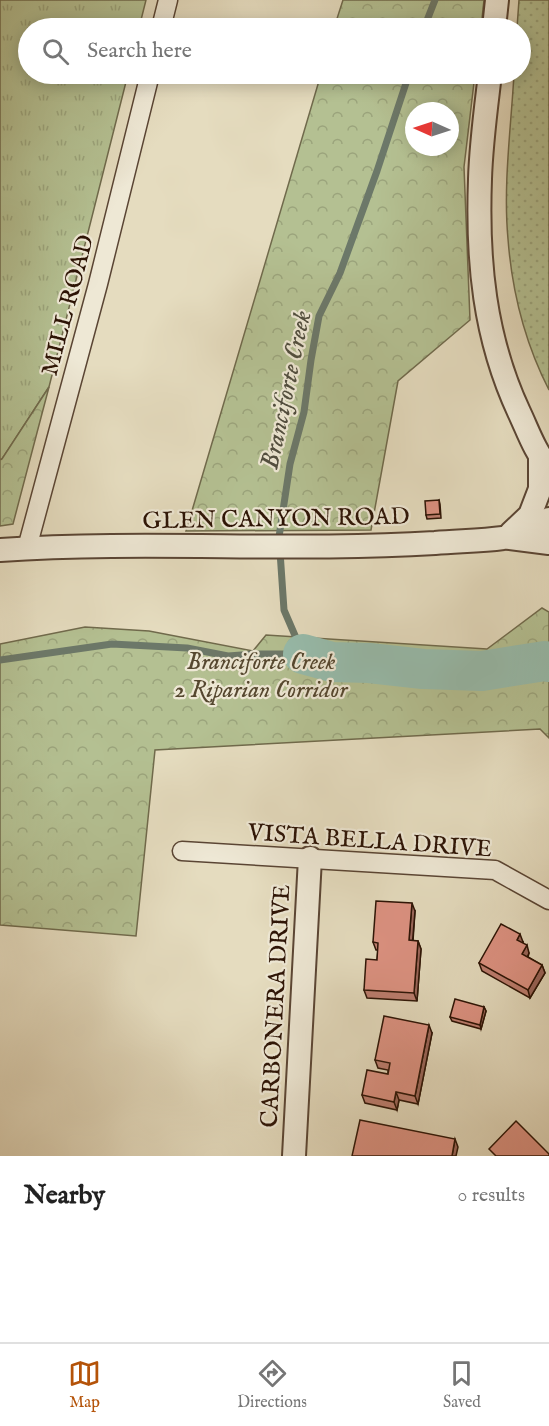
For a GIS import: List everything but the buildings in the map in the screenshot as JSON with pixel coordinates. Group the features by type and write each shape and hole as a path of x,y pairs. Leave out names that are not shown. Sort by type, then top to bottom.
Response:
{"street":[{"path":"164,18 168,0"},
{"path":"495,18 497,0"},
{"name":"MILL ROAD","path":"27,548 98,284 148,84"},
{"path":"489,84 480,176 479,232 482,285 492,337 508,388 544,463 540,489 530,515 506,538"},
{"name":"GLEN CANYON ROAD","path":"0,550 193,546 382,546 506,538 549,519"},
{"path":"506,538 549,543"},
{"name":"VISTA BELLA DRIVE","path":"182,851 495,870 549,900"},
{"name":"CARBONERA DRIVE","path":"294,1156 310,858"}],"green space":[{"path":"0,0 146,0 142,18 18,18 18,84 125,84 49,387 0,460"},
{"path":"343,0 484,0 482,18 337,18"},
{"path":"519,0 549,0 549,390 533,354 521,317 516,298 508,239 506,198 513,84 531,84 531,18 518,18"},
{"path":"318,84 474,84 464,167 470,320 398,381 371,530 186,531"},
{"path":"49,387 13,524 0,526 0,460"},
{"name":"Branciforte Creek 2 Riparian Corridor","path":"542,608 549,612 549,738 540,729 155,750 136,936 0,925 0,644 85,627 149,631 253,651 266,635 487,649"}],"waterway":[{"name":"Branciforte Creek","path":"428,18 435,0"},
{"name":"Branciforte Creek","path":"0,660 112,644 187,648 228,656 303,654 284,610 279,537 290,464 304,412 319,316 340,273 406,84"},
{"path":"303,654 332,662 482,671 549,662"}]}
